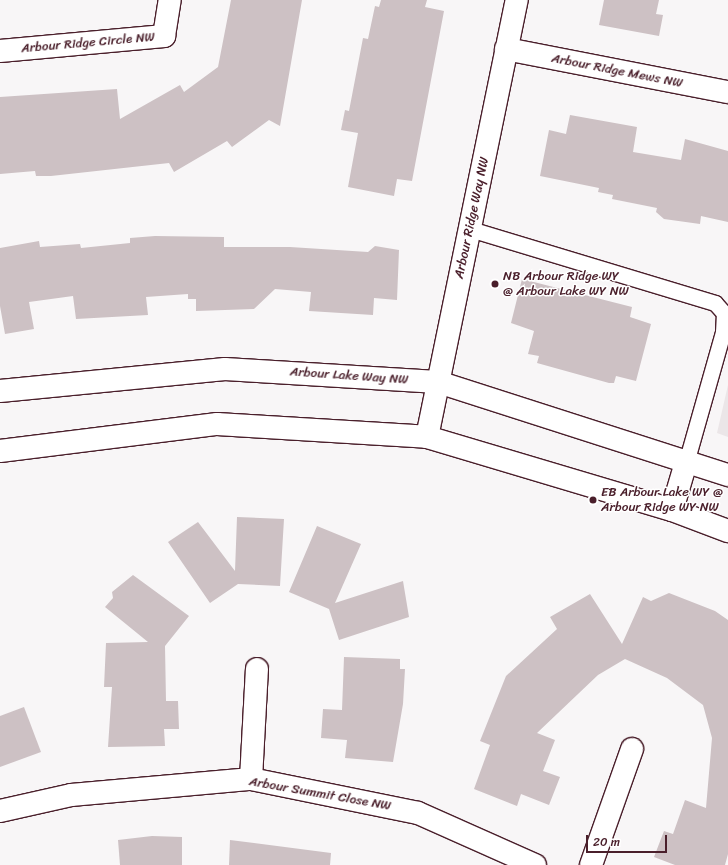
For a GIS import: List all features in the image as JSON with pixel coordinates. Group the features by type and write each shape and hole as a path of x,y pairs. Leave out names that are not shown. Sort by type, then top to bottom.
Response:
{"street":[{"name":"Arbour Ridge Circle NW","path":"0,51 164,36 170,0"},
{"name":"Arbour Ridge Way NW","path":"427,437 517,0"},
{"name":"Arbour Ridge Mews NW","path":"506,49 728,92"},
{"name":"Arbour Lake Way NW","path":"0,391 225,369 438,382 687,459 728,474"},
{"path":"0,451 217,424 427,437 672,510 728,531"},
{"path":"672,510 687,459"},
{"path":"251,779 257,669"},
{"path":"591,865 632,749"},
{"name":"Arbour Summit Close NW","path":"0,811 70,795 251,779 418,812 535,865"}],"lane":[{"path":"470,230 715,303 726,315 687,459"}],"shaded area":[{"path":"728,385 728,437 717,433"}],"building":[{"path":"231,0 302,0 280,126 269,120 232,147 227,141 174,172 169,163 51,176 36,176 35,171 0,174 0,97 117,89 120,119 180,85 184,92 218,67"},
{"path":"381,0 427,0 425,7 444,11 412,181 397,179 394,196 348,187 358,133 341,130 345,110 349,111 363,38 368,39 375,6 379,7"},
{"path":"604,0 659,0 656,14 663,15 659,36 599,25"},
{"path":"570,115 637,127 633,152 681,160 685,139 728,151 728,222 701,216 700,224 664,219 656,212 657,208 612,199 613,195 598,192 599,188 540,176 549,130 566,134"},
{"path":"155,236 224,237 224,247 290,247 368,252 375,246 399,250 397,300 374,298 373,315 309,311 311,292 275,289 254,309 196,311 196,299 188,299 188,294 146,297 148,315 76,319 73,296 29,302 34,329 5,334 0,306 0,248 39,241 40,247 80,244 81,248 130,243 130,238"},
{"path":"522,279 632,307 630,317 651,324 636,381 616,376 614,383 609,383 537,363 539,356 528,354 534,331 511,323"},
{"path":"237,517 284,519 280,586 238,584 210,603 168,542 198,522 235,571"},
{"path":"317,526 361,544 335,603 403,581 409,617 339,640 329,609 289,592"},
{"path":"133,575 189,616 165,646 166,701 178,701 179,729 164,729 165,746 108,747 112,687 104,687 106,643 148,642 105,607 113,598 112,592"},
{"path":"669,593 715,611 728,620 728,854 725,865 675,865 654,857 664,831 673,834 685,800 706,808 712,738 703,705 667,678 625,659 598,675 537,733 555,740 543,771 560,777 549,805 521,794 517,806 474,789 490,745 480,741 506,676 557,629 550,617 590,594 622,644 643,597 651,601"},
{"path":"344,657 400,659 400,669 405,669 403,704 393,762 345,758 347,740 321,738 323,709 342,710"},
{"path":"24,707 41,752 0,767 0,716"},
{"path":"152,836 182,837 182,865 120,865 118,840"},
{"path":"230,840 331,853 330,865 229,865"}],"place":[{"name":"NB Arbour Ridge WY @ Arbour Lake WY NW","path":"495,284"},
{"name":"EB Arbour Lake WY @ Arbour Ridge WY NW","path":"593,500"}]}
